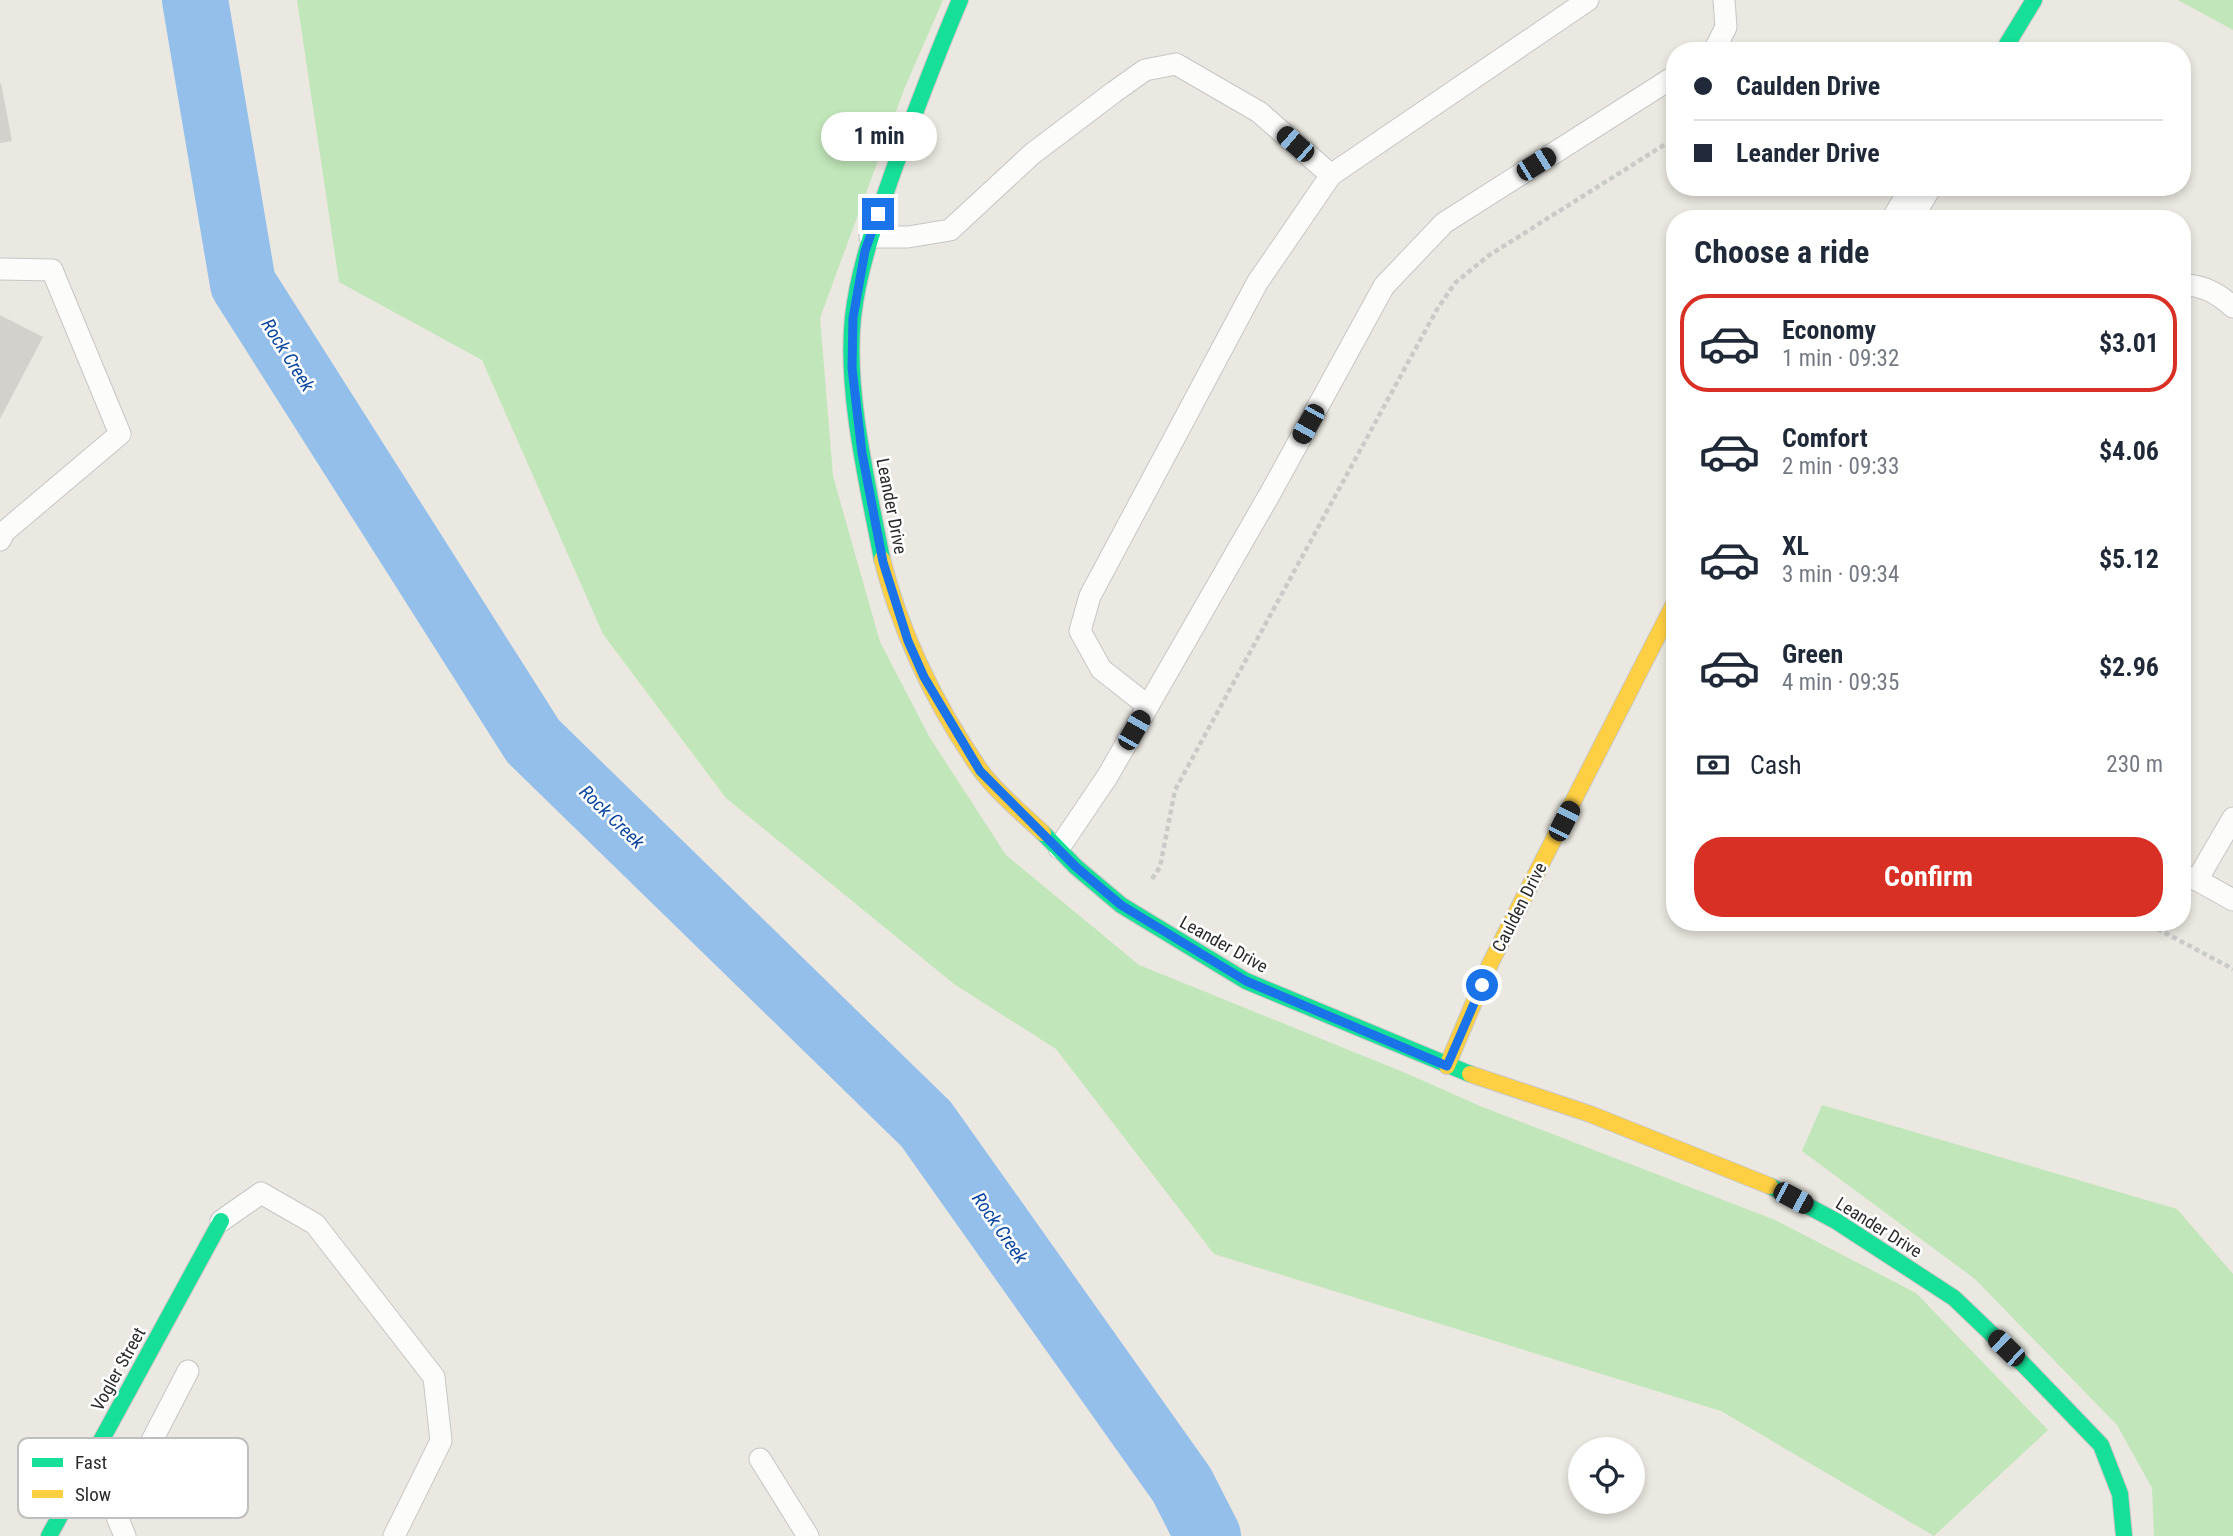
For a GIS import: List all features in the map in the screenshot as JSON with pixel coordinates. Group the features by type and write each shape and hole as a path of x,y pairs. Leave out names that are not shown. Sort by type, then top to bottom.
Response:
{"street":[{"name":"Leander Drive","path":"960,0 928,75 865,251 853,318 852,368 862,453 887,575 908,641 924,677 980,771 1121,905 1246,981 1447,1066 1590,1114 1771,1186 1836,1221 1954,1298 2024,1365 2101,1446 2120,1494 2124,1536"},
{"path":"2008,42 2034,0"},
{"name":"Caulden Drive","path":"1447,1066 1491,962 1666,636"},
{"name":"Vogler Street","path":"103,1438 221,1221"},
{"name":"Vogler Street","path":"49,1536 59,1518"}],"lane":[{"path":"1148,706 1101,668 1080,631 1090,596 1257,283 1331,175 1588,0"},
{"path":"1718,42 1726,27 1724,0"},
{"path":"870,237 908,237 950,230 1032,154 1114,92 1145,70 1176,64 1259,112 1331,175"},
{"path":"1059,848 1107,777 1271,492 1384,286 1444,223 1666,82"},
{"path":"0,269 52,270 120,434 4,532 0,540"},
{"path":"2191,285 2207,290 2233,307"},
{"path":"2191,877 2233,818"},
{"path":"2191,879 2233,900"},
{"path":"221,1221 261,1192 315,1224 434,1377 441,1441 394,1536"},
{"path":"153,1438 188,1371"},
{"path":"760,1459 808,1536"},
{"path":"118,1518 125,1536"}],"path":[{"path":"1152,880 1160,867 1175,790 1436,311 1455,284 1488,256 1666,144"},
{"path":"2162,931 2233,968"}],"green space":[{"path":"297,0 943,0 905,87 820,318 833,476 880,642 930,738 1006,855 1139,965 1480,1106 1775,1220 1916,1293 2048,1430 1934,1536 1721,1411 1214,1254 1056,1049 954,984 726,798 603,634 482,360 339,282"},
{"path":"2178,0 2233,0 2233,30"},
{"path":"1822,1105 2177,1209 2233,1274 2233,1536 2154,1536 2152,1488 2117,1425 1975,1279 1802,1151"}],"building":[{"path":"0,84 12,141 0,143"},
{"path":"0,315 43,337 0,419"}],"waterway":[{"name":"Rock Creek","path":"195,0 243,284 533,741 926,1124 1182,1485 1208,1536"}],"traffic: fast":[{"path":"882,559 855,407 851,346 853,317 864,260 881,205 960,0"},
{"path":"2008,42 2034,0"},
{"path":"1043,833 1076,867 1121,905 1246,981 1470,1074"},
{"path":"1770,1186 1836,1221 1954,1298 2024,1365 2101,1445 2120,1494 2124,1536"},
{"path":"103,1438 221,1221"},
{"path":"49,1536 59,1518"}],"traffic: slow":[{"path":"882,559 909,641 948,719 985,776 1043,833"},
{"path":"1447,1066 1491,962 1666,620"},
{"path":"1470,1074 1590,1114 1770,1186"}],"route":[{"path":"878,214 865,251 853,318 852,368 862,453 883,562 908,641 924,677 980,771 1076,867 1121,905 1246,981 1447,1066 1482,985"}]}
